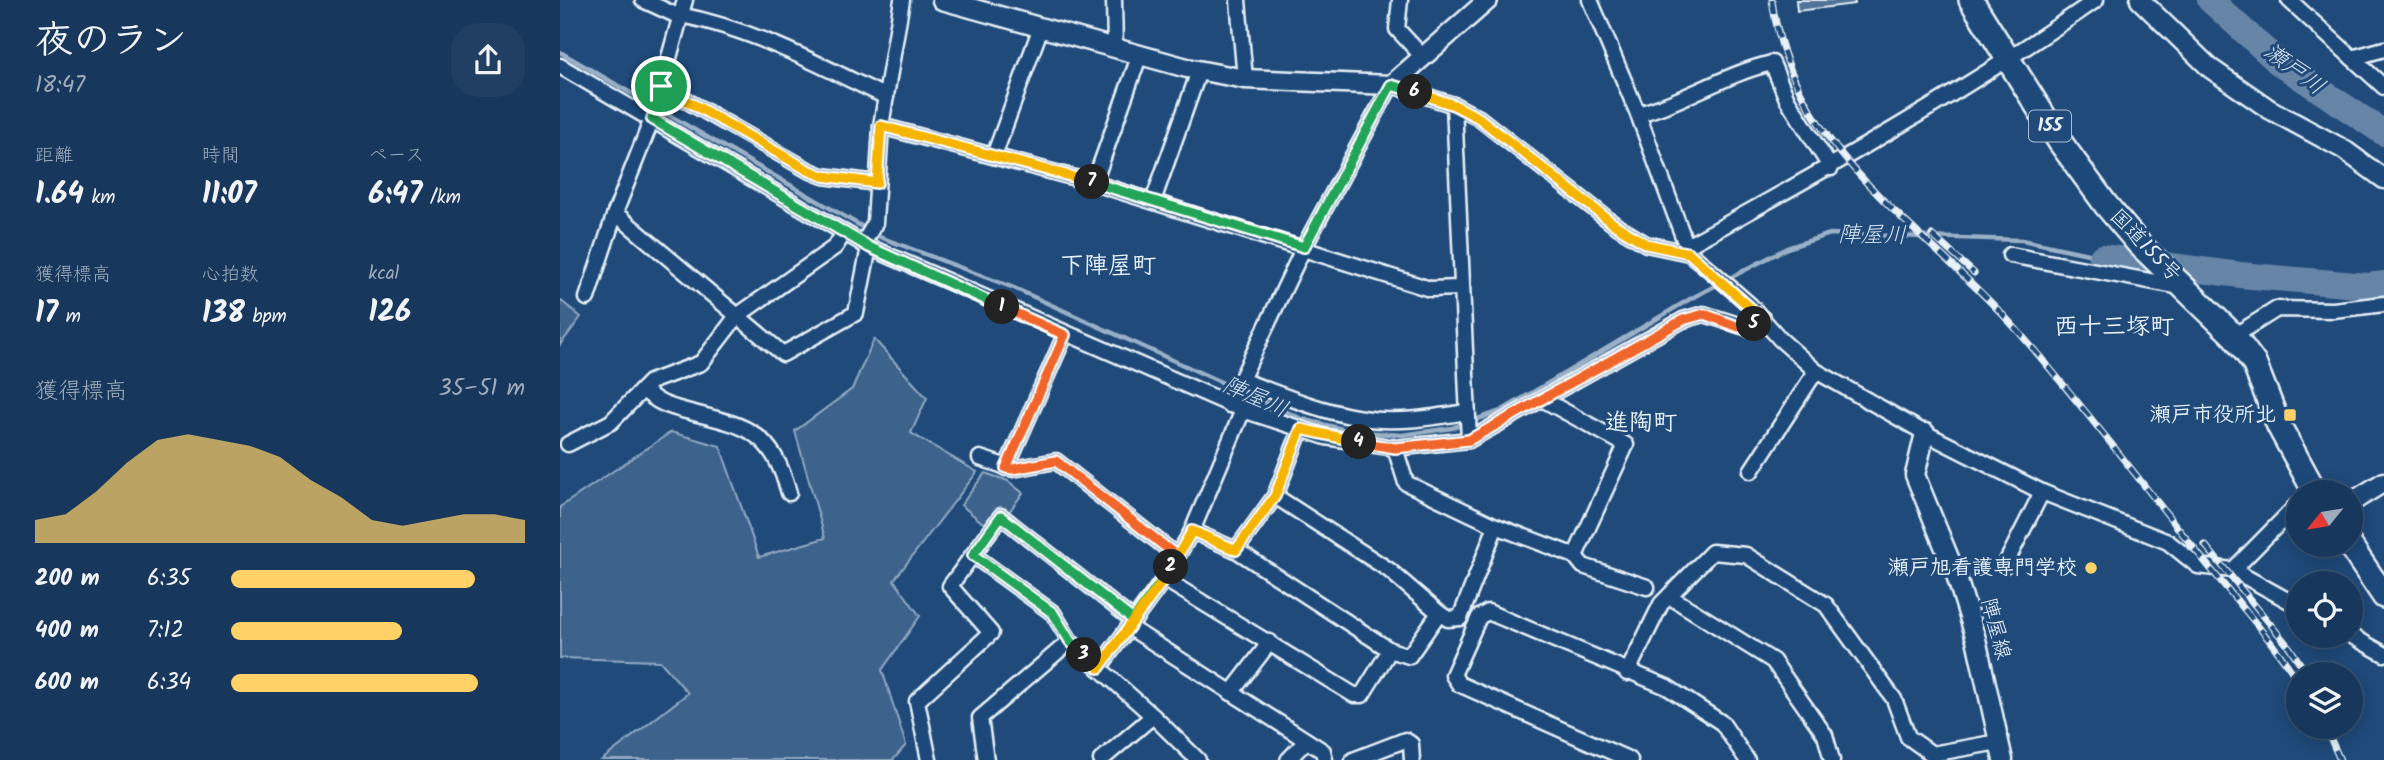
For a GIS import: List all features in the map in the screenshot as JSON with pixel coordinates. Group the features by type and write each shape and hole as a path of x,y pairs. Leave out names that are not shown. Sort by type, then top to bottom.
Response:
{"highway":[{"name":"国道155号","path":"1971,0 2060,142 2139,244 2234,336 2254,363 2303,480"},
{"path":"2358,557 2384,596"}],"street":[{"path":"643,0 680,16 724,25 859,81 886,97"},
{"path":"587,298 615,213 656,105 685,0"},
{"path":"615,213 783,354 856,313 866,244 873,226 881,126 902,0"},
{"path":"942,0 969,3 1041,27 1199,71 1245,79 1391,85 1454,105 1490,126 1625,231 1646,244 1688,249 2010,60 2096,0"},
{"path":"1114,0 1115,48"},
{"path":"1238,0 1245,79"},
{"path":"1400,0 1397,29 1423,57"},
{"path":"1099,668 1164,579 1192,531 1235,404 1240,381 1304,247 1391,85 1488,0"},
{"path":"1590,0 1638,114 1688,249 1816,371 1924,433 2042,492 2168,542 2198,566 2233,570 2286,599"},
{"path":"2140,0 2210,68 2269,109 2343,149 2384,179"},
{"path":"2288,0 2384,88"},
{"path":"994,156 1041,27"},
{"path":"2352,58 2384,49"},
{"path":"1094,183 1140,54"},
{"path":"1638,114 1672,105 1733,75 1772,63 1787,99 1831,167"},
{"path":"560,66 823,176 877,183"},
{"path":"1153,201 1199,71"},
{"path":"656,105 844,233 866,244 1065,335 1235,404 1326,437 1395,448 1468,437 1544,400 1683,320 1704,314 1748,328 1763,319"},
{"path":"1454,105 1468,437"},
{"path":"881,126 1094,183 1304,247 1430,289 1460,288"},
{"path":"568,444 611,422 650,382 701,363 737,316 835,247 844,233"},
{"path":"2010,255 2182,285"},
{"path":"2234,336 2277,309 2333,310 2384,304"},
{"path":"1006,468 1065,335"},
{"path":"1751,471 1816,371"},
{"path":"1240,381 1311,406 1370,419 1466,415"},
{"path":"643,389 657,404 741,425 767,443 782,466 789,493"},
{"path":"1544,400 1626,444 1575,556"},
{"path":"1236,550 1275,496 1301,429"},
{"name":"陣屋線","path":"1924,433 1916,475 1956,575 1972,626 2003,760"},
{"path":"1395,448 1406,483 1496,526 1575,556 1583,566 1647,587"},
{"path":"980,458 1013,469 1056,461 1177,556"},
{"path":"2363,495 2384,482"},
{"path":"2005,565 2042,492"},
{"path":"1275,496 1389,570 1438,614 1448,619 1460,618 1496,526"},
{"path":"929,760 917,701 992,633 950,586 1001,516 1131,624 1231,693 1323,751 1325,760"},
{"path":"2233,570 2286,517"},
{"path":"1192,531 1236,550 1390,650 1409,656 1438,614"},
{"path":"1627,673 1661,604 1712,552 1746,555 1826,605 1894,699 1908,737 1932,754 1998,741"},
{"path":"973,555 1053,613 1070,641 1198,760"},
{"path":"1164,579 1354,695 1362,695 1390,650"},
{"path":"1669,596 1773,661 1825,735 1832,760"},
{"path":"1630,760 1459,684 1453,675 1479,617 1488,612 1627,673 1667,687 1722,723 1747,760"},
{"path":"986,760 980,718 1070,641"},
{"path":"1231,693 1270,642"},
{"path":"2363,642 2384,654"},
{"path":"1101,760 1153,716"},
{"path":"1353,760 1405,740 1410,744 1412,760"},
{"path":"1288,760 1306,741"}],"shaded area":[{"path":"560,300 581,317 560,345"},
{"path":"874,339 927,398 911,433 977,472 894,580 920,616 882,670 906,745 893,760 602,760 688,693 660,661 560,658 560,507 671,432 720,446 759,557 825,538 795,431 852,389"},
{"path":"985,473 1008,481 1023,493 1006,516 988,527 961,505"}],"building":[{"path":"1796,0 1854,0 1855,4 1797,11"}],"waterway":[{"name":"瀬戸川","path":"2210,0 2278,62 2384,133"},
{"name":"陣屋川","path":"560,52 880,237 1014,288 1302,419 1350,431 1402,435 1452,428 1501,411 1690,299 1787,248 1830,234 2022,240 2102,257"},
{"name":"陣屋川","path":"2102,257 2240,275 2368,286 2384,284"}],"railway":[{"path":"1772,0 1784,54 1805,102 1833,144 1867,183 2016,329 2090,417 2286,663"},
{"path":"1932,235 1974,273"},
{"path":"2205,545 2299,662"},
{"path":"2331,739 2340,760"}],"place":[{"name":"瀬戸市役所北","path":"2290,415"},
{"name":"瀬戸旭看護専門学校","path":"2091,568"}],"district":[{"name":"下陣屋町","path":"1108,266"},
{"name":"西十三塚町","path":"2114,327"},
{"name":"進陶町","path":"1641,423"}],"route":[{"path":"661,86 652,119 869,247 1065,335 1006,468 1056,461 1177,556 1164,579 1133,620 1001,516 973,555 1053,613 1070,641 1099,668 1164,579 1192,531 1236,550 1275,496 1301,429 1326,437 1395,448 1469,440 1502,424 1683,320 1704,314 1748,328 1763,319 1689,253 1646,244 1615,225 1554,174 1479,118 1454,105 1391,85 1304,247 1094,183 881,126 877,183 823,176 661,86"}]}
